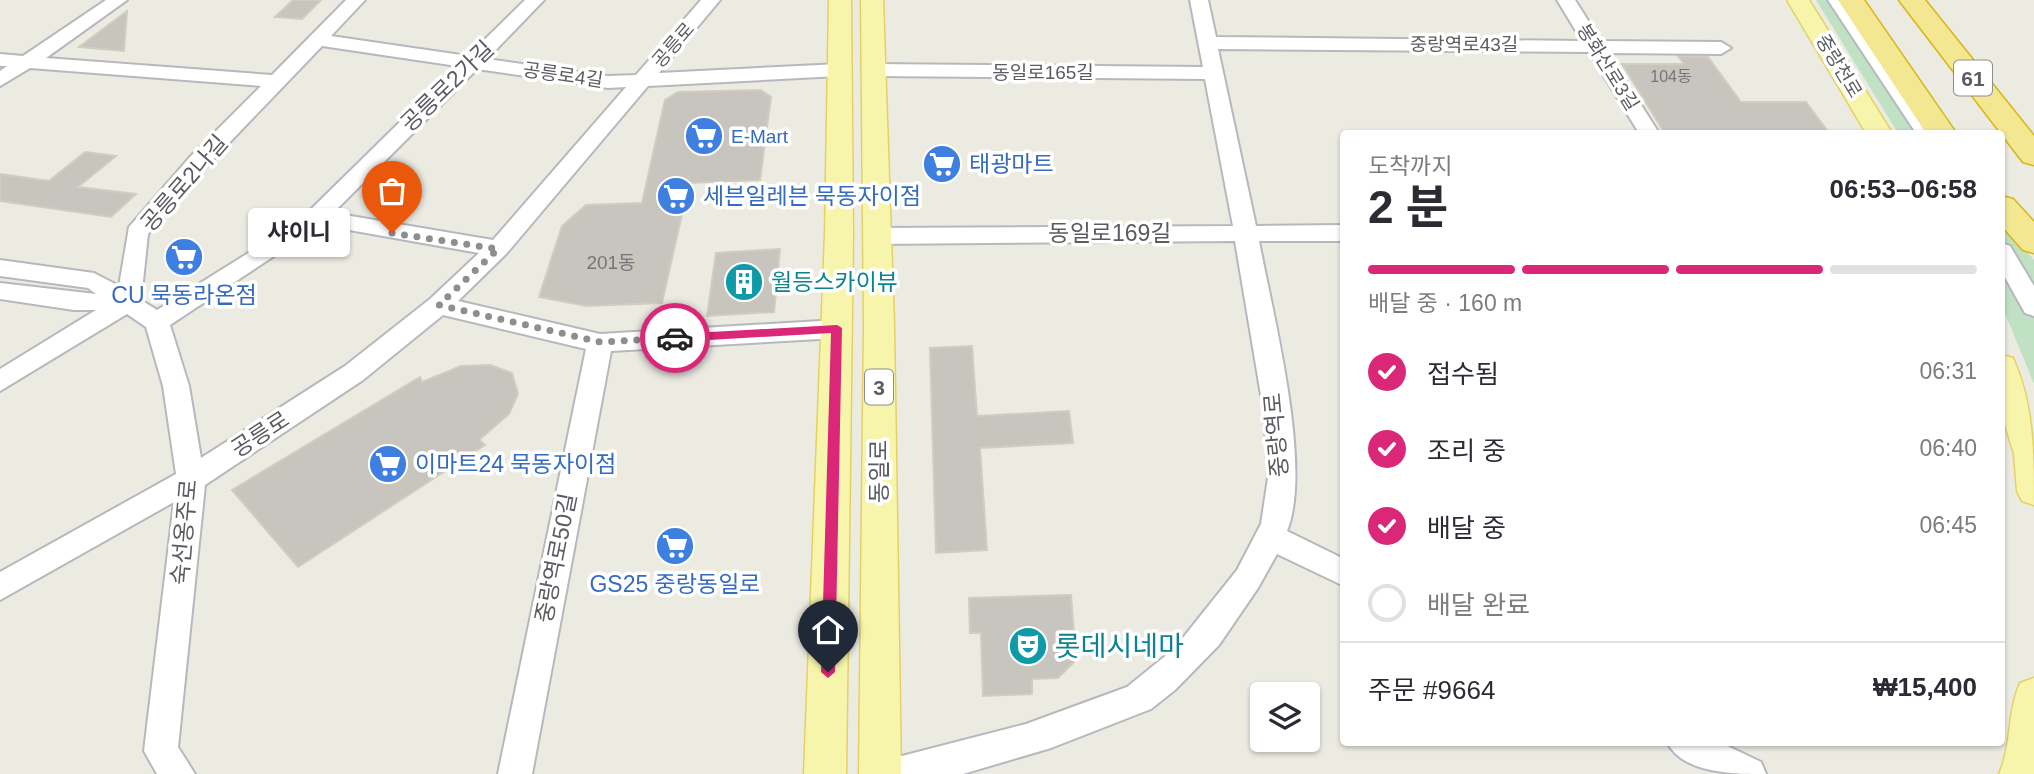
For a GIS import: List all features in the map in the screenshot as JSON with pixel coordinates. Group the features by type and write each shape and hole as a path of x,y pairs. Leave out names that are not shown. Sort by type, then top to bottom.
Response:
{"highway":[{"path":"1851,0 1939,130"},
{"name":"61","path":"1912,0 2034,156"},
{"path":"2005,209 2034,242"}],"main road":[{"name":"동일로","path":"825,774 839,259 840,0"},
{"name":"동일로","path":"872,0 879,358 880,774"},
{"name":"중랑천로","path":"1798,0 1877,130"},
{"path":"839,259 849,280 859,282 865,279 876,247"},
{"path":"836,360 848,335 858,333 868,335 879,358"},
{"path":"2005,375 2031,454 2034,491"},
{"path":"829,620 847,652 860,652 880,617"},
{"path":"2020,774 2027,757 2034,696"}],"street":[{"path":"0,80 118,0"},
{"name":"공릉로2나길","path":"129,302 137,232 276,81 356,0"},
{"name":"공릉로2가길","path":"157,322 306,227 390,140 473,63 535,0"},
{"name":"공릉로","path":"0,587 191,479 354,373 439,305 498,249 711,0"},
{"name":"중랑역로","path":"898,774 1018,743 1083,721 1143,696 1186,662 1224,617 1270,536 1281,503 1282,463 1247,233 1199,0"},
{"name":"봉화산로3길","path":"1566,0 1647,130"},
{"path":"1837,0 1924,130"},
{"name":"공릉로4길","path":"318,40 607,82 641,82"},
{"name":"중랑역로43길","path":"1208,43 1721,48"},
{"path":"0,60 276,81"},
{"path":"641,82 839,70"},
{"name":"동일로165길","path":"872,70 1214,73"},
{"path":"315,217 498,249"},
{"name":"동일로169길","path":"876,247 1247,233 1340,233"},
{"path":"2005,256 2034,307"},
{"path":"0,268 94,281 157,322"},
{"path":"0,291 74,302 129,302"},
{"path":"0,381 129,302"},
{"path":"439,305 600,342 837,328"},
{"name":"숙선옹주로","path":"157,322 176,386 191,479 161,751 178,774"},
{"name":"중랑역로50길","path":"514,774 600,342"},
{"path":"1270,536 1340,571"},
{"path":"1693,746 1749,774"}],"green space":[{"path":"1816,0 1841,0 1932,130 1896,130"},
{"path":"2005,226 2034,260 2034,384 2005,313"}],"building":[{"path":"293,0 321,0 302,19 275,17"},
{"path":"127,11 124,51 79,47"},
{"path":"1678,56 1708,57 1741,102 1806,102 1827,130 1663,130 1622,64 1684,64"},
{"path":"761,90 771,97 760,180 689,183 662,303 587,306 539,297 562,226 586,205 642,203 665,100 678,92"},
{"path":"85,152 116,156 78,187 136,194 111,217 0,201 0,174 49,181"},
{"name":"월등스카이뷰","path":"780,249 774,312 707,316 716,253"},
{"path":"972,346 977,416 1069,411 1073,443 980,448 987,550 936,553 930,348"},
{"path":"490,365 512,373 518,394 509,414 479,440 485,445 298,567 232,490 420,377 422,382 461,366"},
{"name":"롯데시네마","path":"1071,595 1076,660 1058,678 1032,679 1032,694 983,696 981,633 970,633 969,598"}],"way so far":[{"path":"392,233 498,249 439,305 600,342 675,338"}],"place":[{"name":"E-Mart","path":"704,136"},
{"name":"태광마트","path":"942,164"},
{"name":"세븐일레븐 묵동자이점","path":"676,196"},
{"name":"샤이니","path":"392,233"},
{"name":"CU 묵동라온점","path":"184,257"},
{"name":"월등스카이뷰","path":"744,282"},
{"name":"이마트24 묵동자이점","path":"388,464"},
{"name":"GS25 중랑동일로","path":"675,546"},
{"name":"롯데시네마","path":"1028,646"}],"route":[{"path":"675,338 837,328 828,672"}]}
